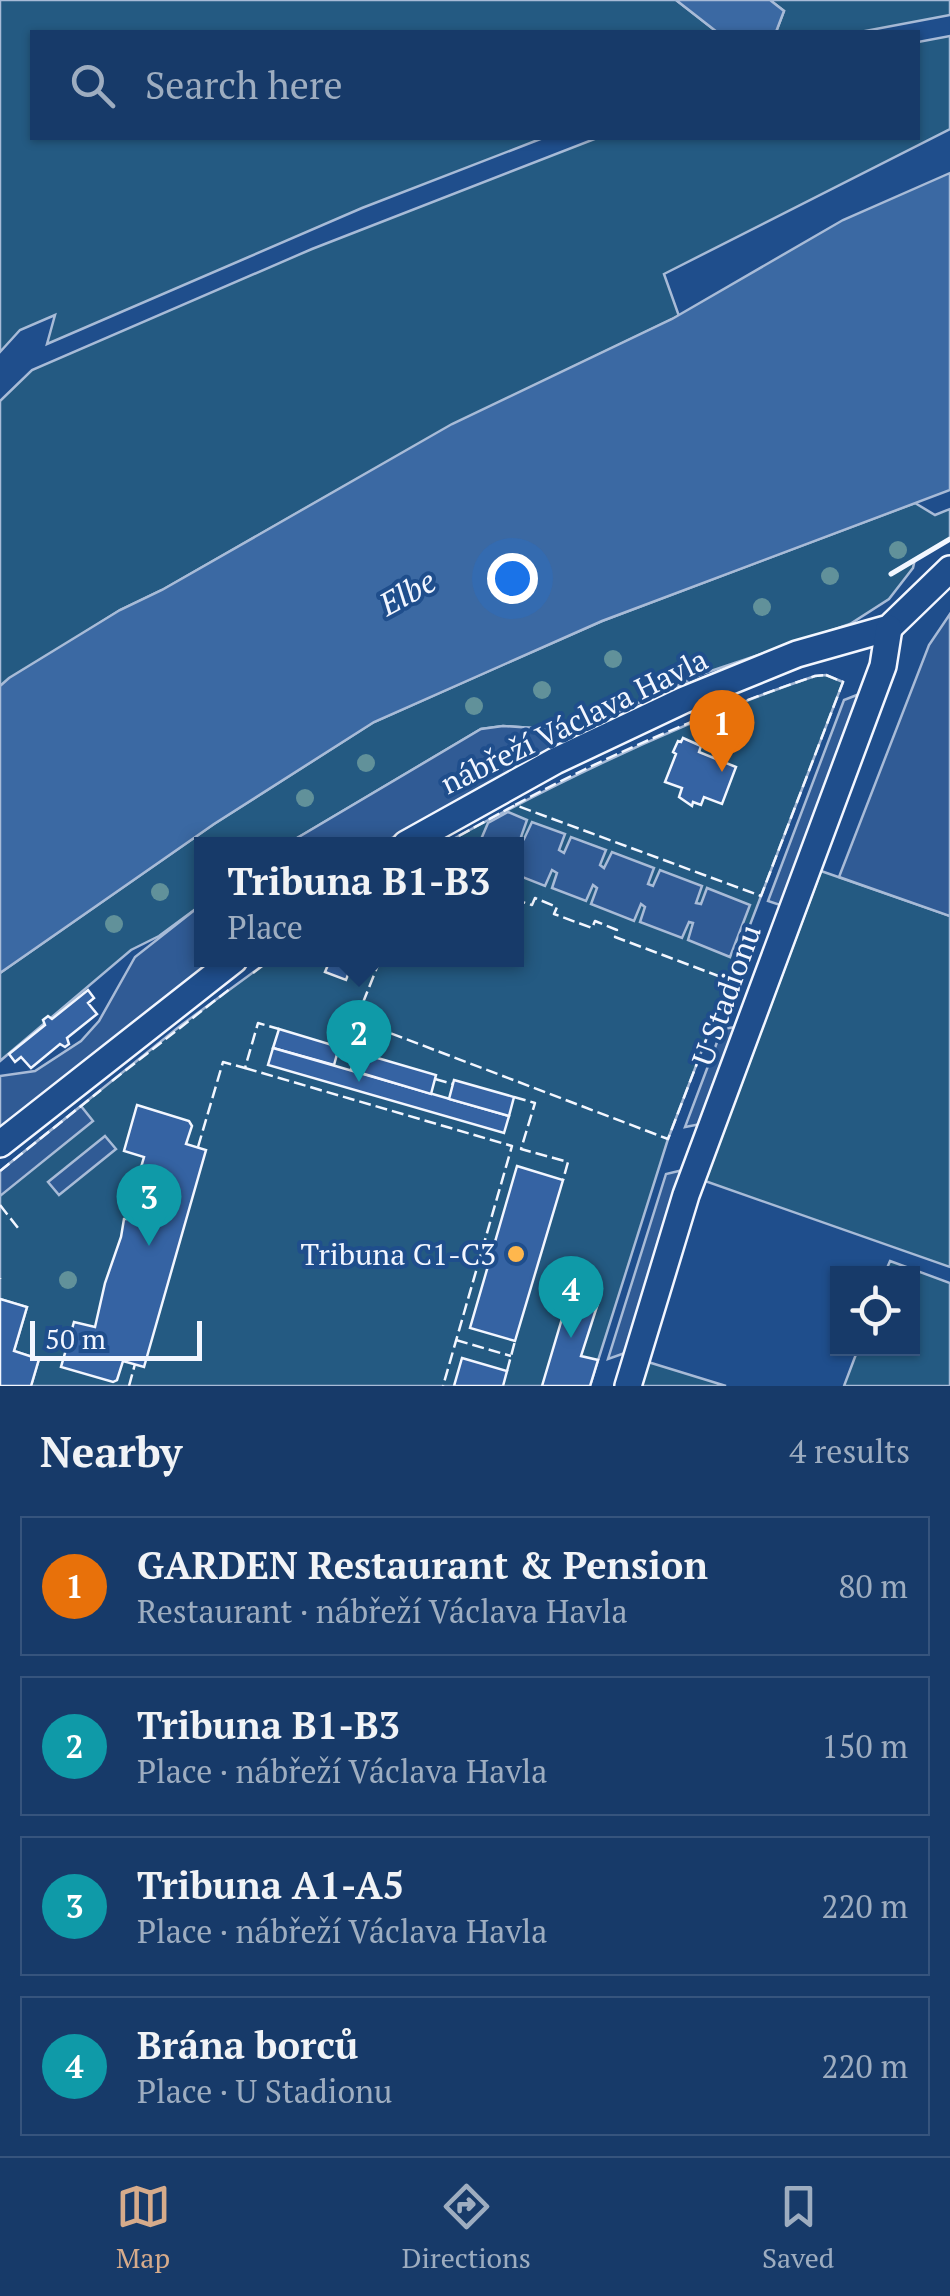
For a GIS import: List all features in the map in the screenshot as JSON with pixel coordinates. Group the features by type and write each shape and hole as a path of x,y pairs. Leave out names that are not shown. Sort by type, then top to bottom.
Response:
{"street":[{"path":"889,628 950,569"},
{"name":"nábřeží Václava Havla","path":"419,837 555,761 684,700 798,654 889,628"},
{"name":"U Stadionu","path":"628,1386 680,1212 883,666 889,628"},
{"path":"0,1144 225,967"}],"shaded area":[{"path":"0,0 676,0 714,30 30,30 30,140 538,140 362,208 47,344 55,315 20,330 0,352"},
{"path":"770,0 950,0 950,15 871,30 777,30 784,11"},
{"path":"950,36 950,129 664,274 679,316 452,425 120,610 0,686 0,401 32,370 312,249 592,140 920,140 920,42"},
{"path":"915,503 935,515 950,509 950,539 915,559 913,568 889,599 850,624 702,674 576,731 503,726 481,729 299,837 195,837 374,722 602,621"},
{"path":"950,614 950,916 839,877 929,645"},
{"path":"826,675 843,682 668,1139 590,1386 31,1386 39,1359 14,1351 27,1307 0,1299 0,1171 180,1026 260,967 524,967 524,837 457,837 580,773 672,731"},
{"path":"862,693 783,906 768,901 844,700"},
{"path":"503,726 578,734 394,837 299,837 481,729"},
{"path":"508,812 527,820 521,837 482,837 488,823"},
{"path":"532,822 565,834 559,850 564,853 571,837 606,850 600,865 604,868 612,852 654,868 648,884 653,886 660,870 702,886 696,903 701,904 707,888 750,905 730,957 688,940 693,923 689,922 682,938 640,922 645,907 641,904 634,921 591,904 597,888 593,885 586,901 552,888 557,873 552,870 545,886 524,878 524,839"},
{"path":"194,838 194,910 159,936 131,950 0,1061 0,973"},
{"path":"821,871 950,916 950,1267 705,1181"},
{"path":"194,911 194,967 207,967 0,1129 0,1076 35,1071 81,1041 99,1021 135,957"},
{"path":"736,1027 701,1124 685,1127 722,1029"},
{"path":"81,1106 93,1121 0,1196 0,1171"},
{"path":"105,1136 116,1149 59,1195 48,1182"},
{"path":"683,1170 625,1353 608,1359 666,1174"},
{"path":"920,1272 950,1283 950,1386 844,1386 855,1356 920,1356"},
{"path":"648,1362 726,1386 641,1386"}],"water":[{"path":"676,0 770,0 784,11 777,30 714,30"},
{"name":"Elbe","path":"950,173 950,490 602,621 374,722 194,837 0,973 0,686 120,610 162,590 452,424 672,319 843,220"}],"building":[{"path":"683,738 701,746 699,752 736,767 722,804 704,797 701,805 693,802 692,806 679,797 682,788 665,782 676,754 673,752"},
{"path":"327,967 351,967 346,980 325,972"},
{"path":"88,990 94,998 88,1003 97,1014 67,1038 69,1044 60,1044 31,1068 21,1057 15,1062 9,1054 45,1025 43,1020 48,1016 52,1019"},
{"path":"279,1029 339,1047 334,1065 273,1048"},
{"path":"273,1048 509,1116 504,1133 268,1065"},
{"path":"357,1052 436,1075 431,1094 351,1070"},
{"path":"454,1080 514,1097 509,1116 449,1099"},
{"path":"137,1105 189,1121 192,1126 186,1144 206,1150 144,1367 123,1361 113,1382 61,1367 74,1322 95,1327 144,1157 124,1151"},
{"name":"Tribuna C1-C3","path":"517,1166 563,1180 515,1341 470,1328"},
{"path":"572,1285 601,1294 581,1356 598,1360 590,1386 542,1386"},
{"path":"0,1299 27,1307 14,1351 39,1359 31,1386 0,1386"},
{"path":"462,1358 507,1371 503,1386 454,1386"}],"fence":[{"path":"826,675 843,682 761,896 515,805 700,718 826,675"},
{"path":"457,837 515,805"},
{"path":"377,967 356,1020 668,1139 729,980 615,937 617,930 595,921 592,928 554,914 557,907 535,898 532,905 524,902"},
{"path":"253,973 261,967"},
{"path":"112,1081 231,988"},
{"path":"198,1147 223,1062 245,1068 258,1023 279,1029"},
{"path":"338,1051 356,1056"},
{"path":"245,1068 512,1146 443,1386"},
{"path":"435,1079 453,1084"},
{"path":"0,1171 101,1090"},
{"path":"514,1097 535,1103 521,1149 568,1162 563,1180"},
{"path":"0,1205 18,1228"},
{"path":"456,1340 511,1356"},
{"path":"507,1371 515,1341"},
{"path":"129,1386 135,1364"}],"wall":[{"path":"891,574 950,539"}],"place":[{"name":"GARDEN Restaurant & Pension","path":"722,772"},
{"name":"Tribuna B1-B3","path":"359,1082"},
{"name":"Tribuna A1-A5","path":"149,1246"},
{"name":"Tribuna C1-C3","path":"516,1254"},
{"name":"Brána borců","path":"571,1338"}]}
